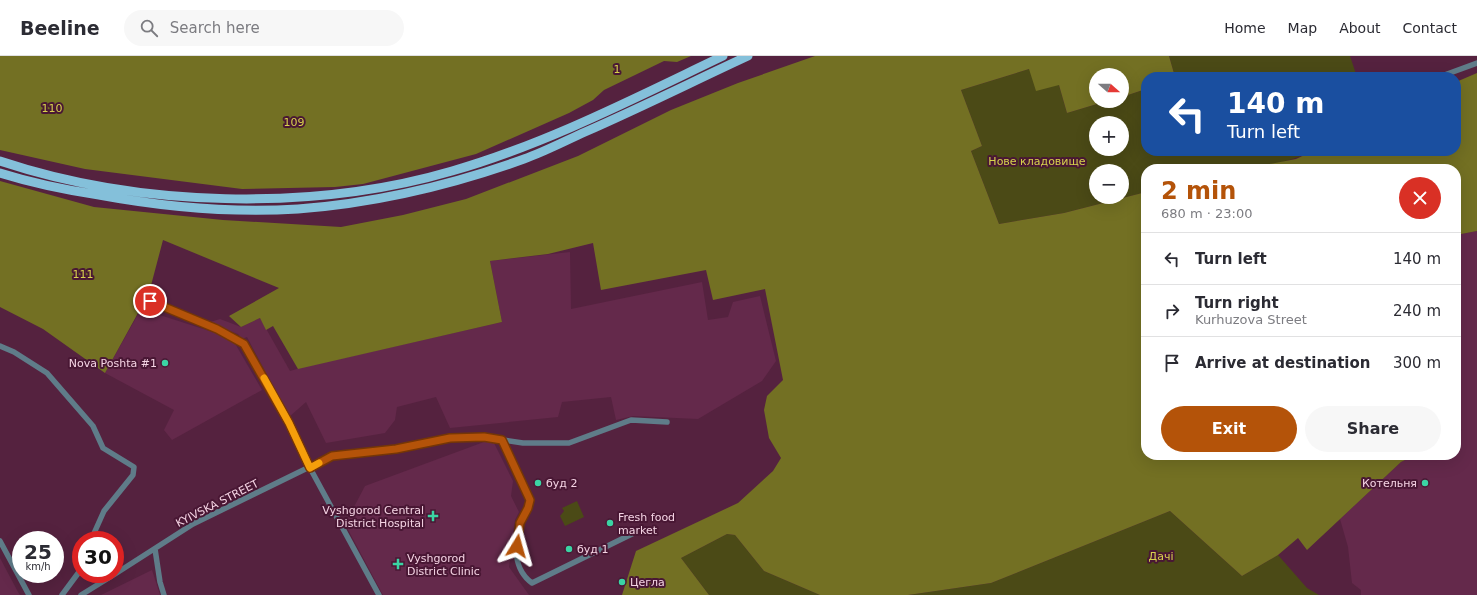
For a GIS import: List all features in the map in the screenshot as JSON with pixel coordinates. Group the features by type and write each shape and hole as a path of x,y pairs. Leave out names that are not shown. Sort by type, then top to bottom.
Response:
{"main road":[{"path":"0,161 70,180 128,190 177,195 254,199 297,198 346,192 398,184 452,172 522,148 724,56"},
{"path":"0,173 67,190 129,201 180,206 245,210 298,209 348,203 398,195 455,181 525,158 748,56"}],"street":[{"path":"1453,72 1477,63"},
{"path":"150,301 217,329 244,344 289,423 310,468 379,595"},
{"path":"0,346 14,352 47,373 93,426 103,448 134,467 133,475 104,510 95,531"},
{"name":"KYIVSKA STREET","path":"124,569 193,524 332,456 396,449 450,438 484,437 523,443 569,443 631,420 666,422"},
{"path":"502,440 530,500 528,508 520,523 515,558 524,577 532,583 636,532"},
{"path":"0,541 29,595"},
{"path":"156,549 160,582 164,595"},
{"path":"62,595 72,581"},
{"name":"KYIVSKA STREET","path":"81,595 100,583"}],"shaded area":[{"path":"1477,231 1477,595 1361,595 1361,590 1352,583 1348,547 1340,519 1401,462 1405,460 1461,460 1461,234"},
{"path":"570,252 571,309 702,282 708,320 728,317 733,302 760,296 776,361 762,381 698,419 633,416 616,420 611,397 562,402 558,417 450,428 436,397 397,407 395,420 385,433 326,443 306,402 289,417 247,337 242,339 238,334 207,323 220,319 241,327 260,318 290,371 502,322 490,261"},
{"path":"141,309 222,335 233,340 262,390 172,440 164,430 174,410 105,373"},
{"name":"Vyshgorod Central District Hospital","path":"492,439 513,481 511,496 519,512 515,520 509,567 529,595 383,595 345,524 365,486"},
{"path":"0,558 12,583 20,595 0,595"},
{"path":"152,570 160,595 101,595"}],"green space":[{"name":"109","path":"0,56 691,56 677,62 664,61 604,90 593,100 569,113 476,154 363,184 335,187 242,189 85,169 0,150"},
{"name":"111","path":"815,56 1169,56 1174,72 1141,72 1141,91 1129,95 1129,68 1089,68 1089,106 1067,113 1059,85 1036,91 1029,69 961,90 982,146 971,151 999,224 1064,213 1099,204 1129,204 1129,196 1141,193 1141,460 1405,460 1401,462 1307,550 1298,538 1278,555 1242,576 1170,511 991,583 908,595 820,595 764,571 735,535 727,534 681,558 709,595 622,595 636,551 738,503 773,471 781,458 769,438 764,410 767,396 783,380 765,289 713,300 706,270 601,290 593,243 548,254 490,261 502,322 298,369 273,326 266,330 260,318 241,327 229,316 279,288 163,240 149,293 105,373 43,329 0,307 0,181 94,207 223,220 341,227 403,215 466,199 578,156 671,110 738,83"},
{"path":"1169,56 1350,56 1355,72 1174,72"},
{"name":"Нове кладовище","path":"1029,69 1059,85 1067,113 1089,106 1089,108 1129,108 1129,95 1141,91 1141,156 1300,156 1273,164 1141,164 1141,193 1129,196 1129,164 1089,164 1089,204 1099,204 1064,213 999,224 971,151 982,146 961,90"},
{"path":"1477,73 1477,231 1461,234 1461,164 1270,164 1296,159 1302,156 1461,156 1461,80"},
{"path":"577,501 584,517 565,526 560,516 564,511 562,508"},
{"name":"Дачі","path":"1170,511 1242,576 1278,555 1307,588 1319,595 908,595 991,583"},
{"path":"727,534 735,535 764,571 820,595 709,595 681,558"}],"slow traffic":[{"path":"264,378 289,423 310,468 319,463"}],"place":[{"name":"Nova Poshta #1","path":"165,363"},
{"name":"буд 2","path":"538,483"},
{"name":"Котельня","path":"1425,483"},
{"name":"Vyshgorod Central District Hospital","path":"433,516"},
{"name":"Fresh food market","path":"610,523"},
{"name":"буд 1","path":"569,549"},
{"name":"Vyshgorod District Clinic","path":"398,564"},
{"name":"Цегла","path":"622,582"}],"route":[{"path":"150,301 217,329 244,344 289,423 310,468 332,456 396,449 450,438 484,437 502,440 530,500 528,508 520,523 517,546"}],"park label":[{"name":"1","path":"617,69"},
{"name":"110","path":"52,108"}]}
